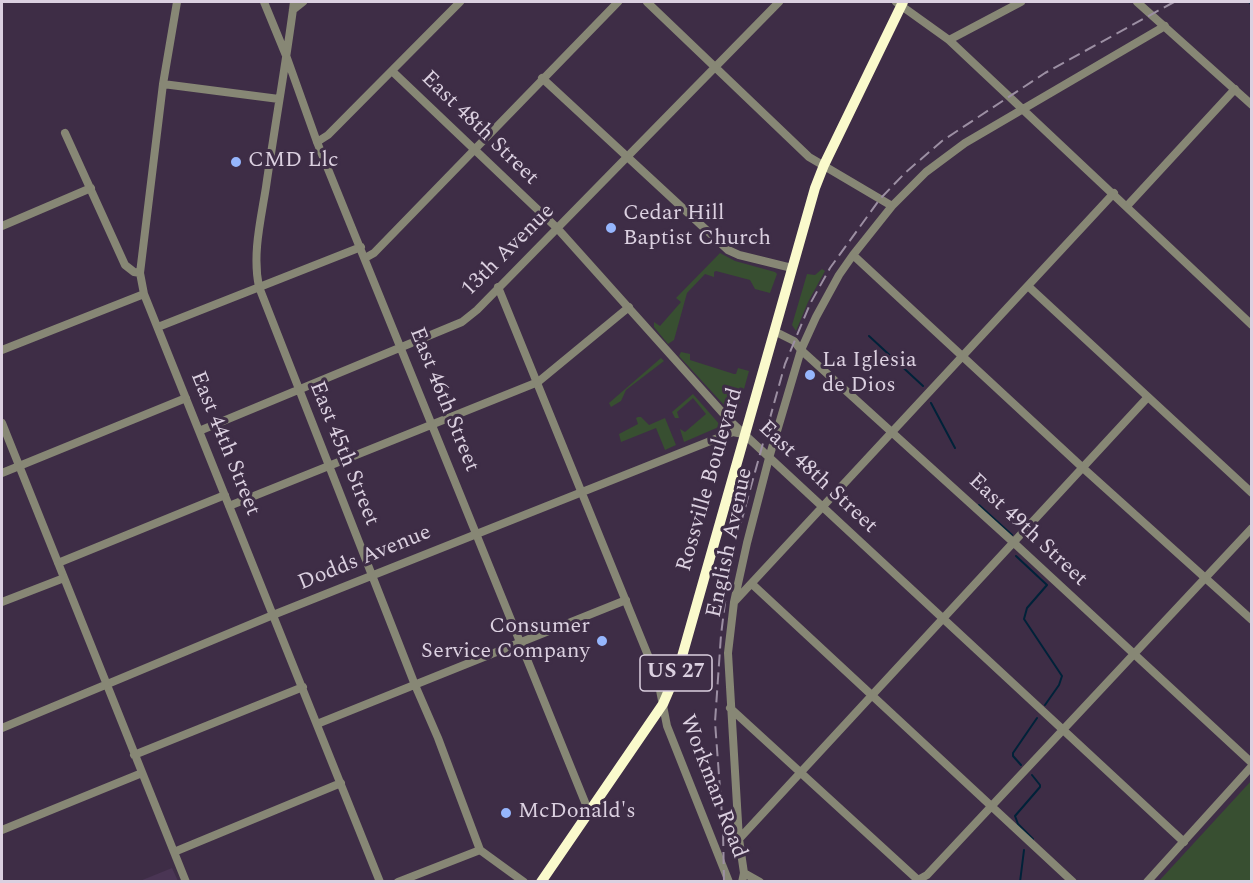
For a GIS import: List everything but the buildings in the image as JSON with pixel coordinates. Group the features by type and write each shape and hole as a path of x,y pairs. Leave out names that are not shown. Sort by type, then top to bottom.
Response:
{"highway":[{"name":"Rossville Boulevard","path":"541,882 663,704 679,667 792,268 824,165 873,66 900,2"}],"street":[{"name":"East 44th Street","path":"177,2 163,84 140,273 144,294 380,882"},
{"name":"East 46th Street","path":"264,2 317,142 434,424 590,812"},
{"path":"293,6 303,2"},
{"path":"317,142 328,135 460,2"},
{"path":"365,258 374,253 618,2"},
{"path":"647,2 809,157 891,206"},
{"name":"13th Avenue","path":"199,431 462,322 477,310 780,2"},
{"path":"900,2 949,40 1023,108 1251,325"},
{"path":"949,40 1021,2"},
{"path":"1137,2 1251,105"},
{"name":"East 45th Street","path":"293,6 257,248 256,274 298,389 438,738 480,850"},
{"name":"English Avenue","path":"743,877 728,653 734,602 769,458 801,350 829,292 853,255 891,206 943,158 1023,108 1165,26"},
{"name":"East 48th Street","path":"392,71 557,228 730,421 1184,842"},
{"path":"542,78 728,250 739,255 792,268"},
{"path":"163,84 279,99"},
{"path":"1127,206 1235,89"},
{"path":"65,133 125,264 134,272 140,273"},
{"path":"2,226 91,188"},
{"path":"734,602 1114,193"},
{"path":"158,327 361,247"},
{"path":"853,255 1251,620"},
{"path":"1028,286 1251,493"},
{"name":"Workman Road","path":"498,288 658,680 667,726 729,882"},
{"path":"2,350 144,294"},
{"path":"229,506 538,382 628,307"},
{"name":"East 49th Street","path":"774,331 794,341 801,350 1013,542 1251,764"},
{"path":"2,473 186,398"},
{"path":"739,839 1147,398"},
{"path":"2,423 186,882"},
{"name":"Dodds Avenue","path":"2,728 582,490 733,432 745,434"},
{"path":"58,563 225,495"},
{"path":"730,708 918,880 927,875 992,807 1251,528"},
{"path":"2,602 63,578"},
{"path":"752,584 1073,882"},
{"path":"317,724 626,600"},
{"path":"134,755 303,687"},
{"path":"1147,882 1251,764"},
{"path":"2,830 142,773"},
{"path":"174,852 341,783"},
{"path":"398,882 480,850 524,882"},
{"path":"743,877 760,882"}],"shaded area":[{"path":"172,868 178,881 140,881"}],"green space":[{"path":"720,253 735,261 775,272 777,274 770,293 755,289 750,280 716,271 714,277 705,274 687,293 674,340 668,344 654,327 654,322 660,326 681,302 676,298"},
{"path":"822,269 825,271 808,302 796,331 792,325 807,274 815,275"},
{"path":"681,352 690,354 690,360 734,374 738,368 749,371 736,418 679,356"},
{"path":"661,358 664,361 626,390 621,401 611,407 609,403"},
{"path":"693,394 721,426 684,442 680,429 685,432 706,414 693,398 677,412 679,418 675,418 672,412"},
{"path":"638,417 649,425 665,418 676,445 665,450 656,428 621,442 619,434 638,424 636,418"},
{"path":"1251,781 1251,881 1159,881"}],"waterway":[{"path":"1249,2 1252,5"},
{"path":"869,336 923,386"},
{"path":"931,403 955,448"},
{"path":"979,505 1012,535"},
{"path":"1016,556 1047,585 1027,608 1024,619 1062,676 1059,685 1045,705"},
{"path":"1021,765 1013,753 1037,718"},
{"path":"1032,775 1040,787 1015,816 1018,824 1033,839"},
{"path":"1020,882 1024,850"}],"railway":[{"path":"724,882 723,829 715,722 721,635 730,562 785,364 810,304 830,268 880,199 906,172 942,141 1045,73 1174,2"}],"place":[{"name":"CMD Llc","path":"236,162"},
{"name":"Cedar Hill Baptist Church","path":"611,228"},
{"name":"La Iglesia de Dios","path":"810,375"},
{"name":"Consumer Service Company","path":"602,641"},
{"name":"McDonald's","path":"506,813"}]}
